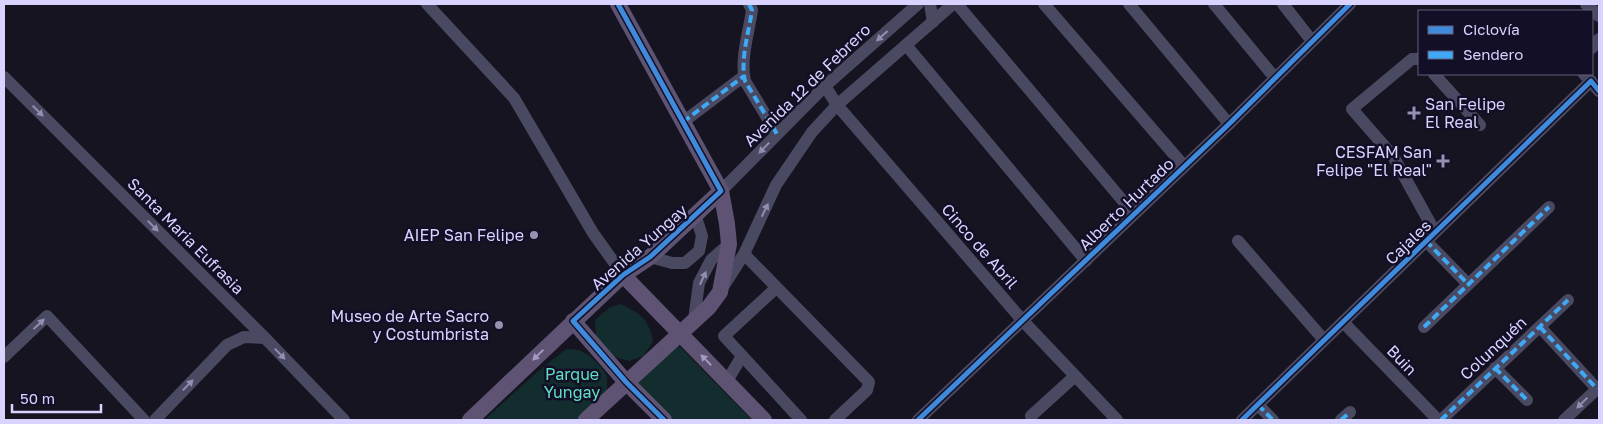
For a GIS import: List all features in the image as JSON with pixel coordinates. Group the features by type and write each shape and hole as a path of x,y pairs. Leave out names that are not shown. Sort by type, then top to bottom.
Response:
{"main road":[{"path":"586,420 709,307 720,292 729,244 721,191 618,4"},
{"name":"Avenida Yungay","path":"470,420 623,275 650,257 721,191"},
{"path":"623,275 764,420"},
{"path":"573,321 626,382 664,420"}],"street":[{"path":"427,4 514,98 592,233 623,275"},
{"name":"Avenida 12 de Febrero","path":"721,191 825,86 918,4"},
{"path":"930,4 933,22"},
{"path":"720,292 744,254 776,186 812,132 837,105 953,4"},
{"path":"957,4 1134,214"},
{"path":"1044,4 1184,166"},
{"path":"1129,4 1229,124"},
{"path":"1214,4 1275,78"},
{"path":"1283,4 1312,41"},
{"name":"Alberto Hurtado","path":"918,420 1229,124 1350,4"},
{"path":"754,6 744,76 745,81 777,134"},
{"path":"906,45 1086,261"},
{"path":"1418,59 1412,59 1352,109 1393,156 1431,236 1468,284"},
{"path":"1435,75 1480,125"},
{"path":"683,122 744,76"},
{"name":"Santa Maria Eufrasia","path":"4,77 265,338 344,420"},
{"path":"1587,77 1599,91"},
{"name":"Cajales","path":"1242,420 1431,236 1587,77"},
{"name":"Cinco de Abril","path":"825,86 837,105 1023,321 1117,420"},
{"path":"1424,327 1548,207"},
{"path":"650,257 685,263 699,251 702,236 695,214"},
{"path":"1238,241 1324,340"},
{"path":"694,320 699,284 711,260 729,244"},
{"path":"744,254 869,382 867,390 835,420"},
{"path":"776,288 724,336 801,420"},
{"name":"Colunquén","path":"1440,420 1568,300"},
{"path":"4,357 47,316 144,420"},
{"name":"Buin","path":"1343,322 1440,420"},
{"path":"1540,327 1598,388 1564,420"},
{"path":"154,420 227,345 244,337 265,338"},
{"path":"727,382 742,356"},
{"path":"1495,368 1527,400"},
{"path":"1031,416 1075,376"},
{"path":"1258,405 1273,420"}],"green space":[{"path":"621,304 643,318 649,328 653,342 643,356 629,361 609,355 596,340 595,320 609,308"},
{"path":"675,344 752,420 670,420 637,387 639,372"},
{"name":"Parque Yungay","path":"566,349 579,350 590,356 607,376 607,393 577,420 484,420 536,373"}],"marked path":[{"path":"749,4 752,10 744,55 745,81 777,134"},
{"path":"683,122 744,76"},
{"path":"1424,327 1549,207"},
{"path":"1426,241 1468,284"},
{"path":"1441,420 1568,300"},
{"path":"1540,327 1597,389"},
{"path":"1495,368 1527,400"},
{"path":"1258,405 1273,420"},
{"path":"1341,420 1350,412"}],"cycle path":[{"path":"618,4 721,191 650,257 623,275 573,321 626,382 664,420"},
{"path":"918,420 1229,124 1350,4"},
{"path":"1242,420 1591,81 1599,91"}],"place":[{"name":"San Felipe El Real","path":"1414,113"},
{"name":"CESFAM San Felipe \"El Real\"","path":"1443,161"},
{"name":"AIEP San Felipe","path":"534,235"},
{"name":"Museo de Arte Sacro y Costumbrista","path":"499,325"}]}
